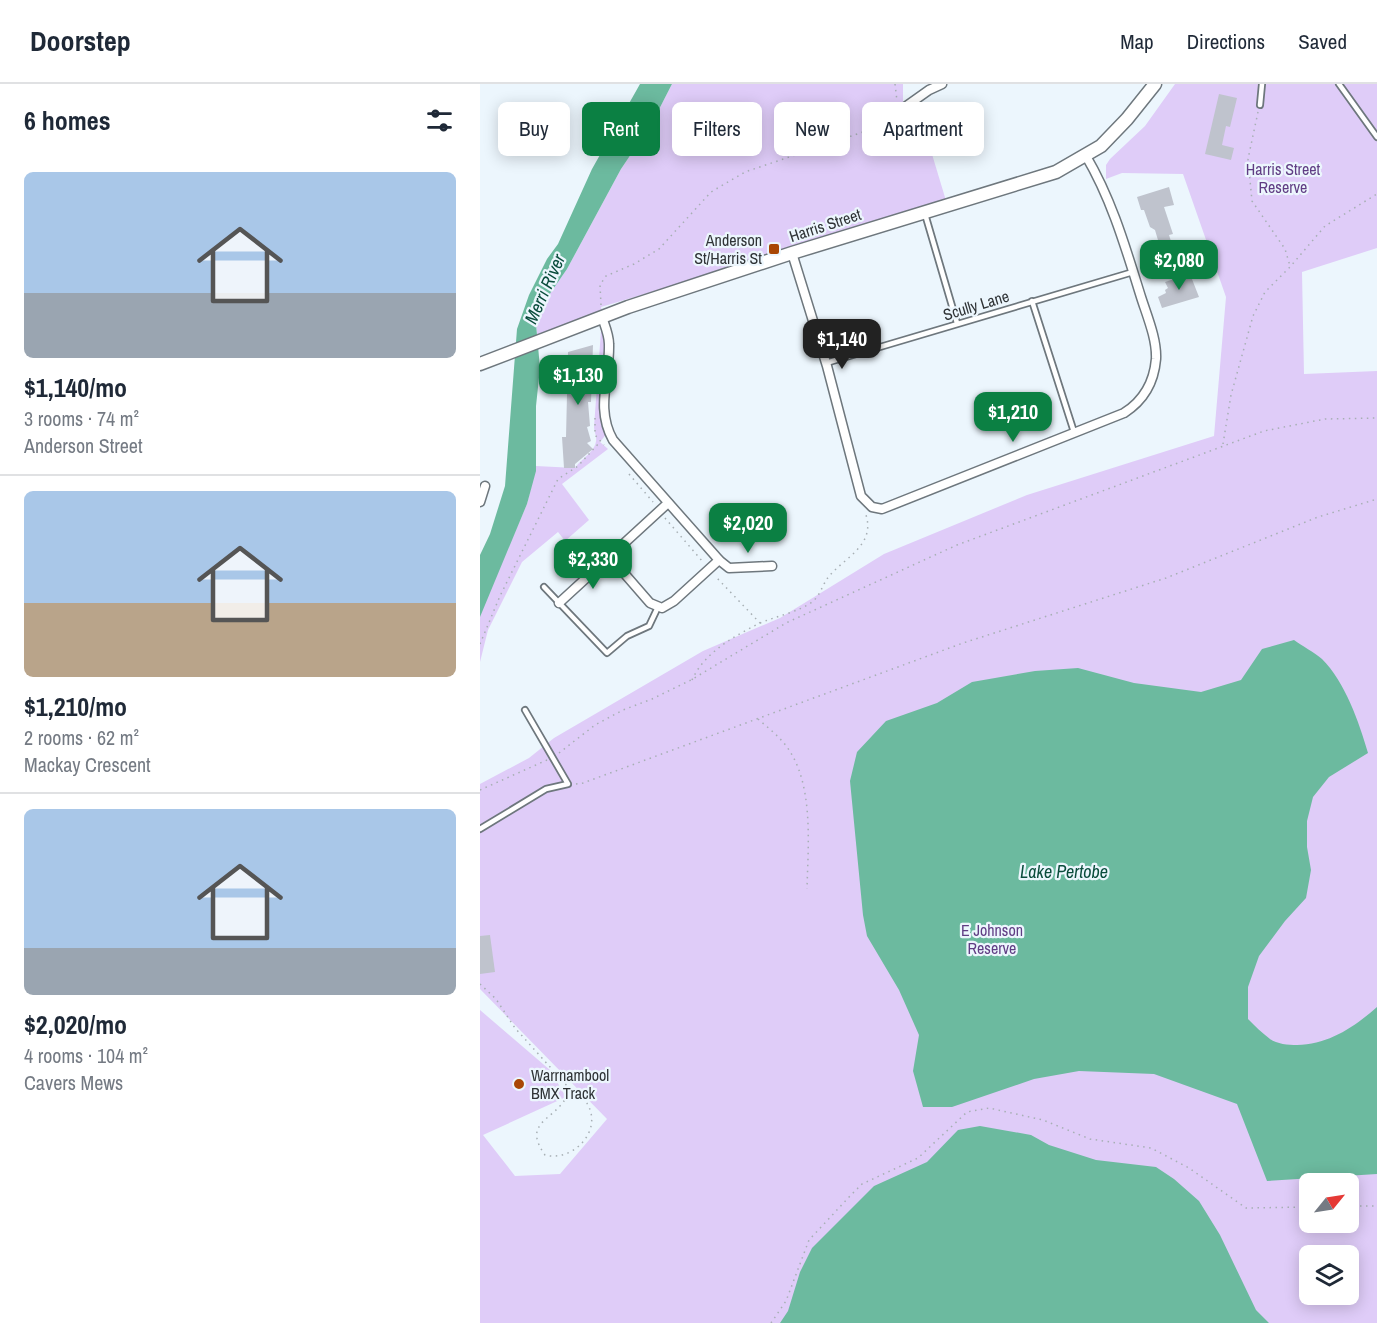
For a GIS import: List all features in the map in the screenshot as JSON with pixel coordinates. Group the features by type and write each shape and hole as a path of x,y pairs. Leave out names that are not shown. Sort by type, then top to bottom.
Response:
{"street":[{"path":"912,102 942,84"},
{"name":"Harris Street","path":"480,364 553,338 602,317 792,253 1049,174 1086,156 1114,132 1155,84"},
{"path":"792,253 826,363 864,500 872,507 882,509 1075,434 1135,406 1148,387 1153,372 1155,346 1108,198 1086,156"},
{"path":"602,317 609,348 603,412 605,425 613,441 719,560 729,568 771,566"},
{"path":"480,502 485,486"},
{"path":"559,603 668,503"},
{"path":"610,557 650,603 658,608 670,604 719,560"}],"lane":[{"path":"1260,105 1262,84"},
{"path":"1339,84 1377,137"},
{"path":"924,211 957,323"},
{"name":"Scully Lane","path":"826,363 1133,272"},
{"path":"1032,301 1075,434"},
{"path":"544,587 607,653 627,636 649,626 658,608"},
{"path":"480,829 546,789 568,784 525,710"}],"path":[{"path":"895,84 897,102"},
{"path":"1260,105 1248,159 1252,201 1285,249 1290,267"},
{"path":"602,317 600,285 606,276 634,264 659,249 711,192 745,172 862,132"},
{"path":"1223,445 1231,395 1253,315 1265,292 1290,267 1324,226 1377,194"},
{"path":"581,738 595,725 623,710 691,681 786,623 918,562 1223,445 1301,423 1341,418 1377,418"},
{"path":"480,644 481,636 558,479 578,466 600,442"},
{"path":"583,783 963,642 1166,578 1318,517 1377,499"},
{"path":"691,681 696,671 715,650 760,623 812,603 823,589 827,579 854,555 868,529 868,519 863,508 864,500"},
{"path":"709,569 760,623"},
{"path":"757,719 784,742 798,769 807,801 807,889"},
{"path":"480,790 529,768"},
{"path":"480,984 496,999 515,1028 568,1087 588,1105 592,1119 589,1134 576,1149 555,1158 545,1155 538,1145 537,1130 547,1116 565,1100 568,1087"},
{"path":"771,1323 786,1301 809,1240 850,1196 862,1184 918,1158 968,1112 988,1108 1043,1120 1090,1139 1151,1148 1189,1168 1246,1208 1299,1207"},
{"path":"1359,1206 1377,1206"}],"green space":[{"path":"672,84 903,84 903,102 862,102 862,156 933,156 947,204 601,307 609,337 605,374 608,432 600,442 608,449 562,484 589,520 565,541 558,532 522,562 488,630 480,662 482,608 527,504 536,466 575,468 590,452 596,441 594,427 602,317 538,343 536,324 540,307 567,269 630,156 660,156 660,107"},
{"name":"E Johnson Reserve","path":"1175,84 1377,84 1377,248 1302,272 1304,374 1377,371 1377,1323 480,1323 480,1010 550,1070 566,1097 483,1135 515,1176 560,1174 607,1119 480,989 480,784 529,758 554,738 703,651 780,618 884,554 1027,495 1214,436 1226,297 1183,174 1122,173 1106,179 1106,165 1145,126"}],"water":[{"path":"640,84 672,84 660,107 660,102 630,102"},
{"name":"Merri River","path":"599,156 630,156 567,269 540,308 536,324 540,368 536,406 536,471 527,504 480,617 480,555 490,534 505,486 517,329 529,295 547,259 558,244"},
{"name":"Lake Pertobe","path":"1294,640 1322,659 1338,679 1344,691 1356,716 1368,753 1329,777 1313,797 1307,821 1307,847 1311,870 1306,898 1285,921 1259,956 1248,987 1248,1019 1267,1037 1276,1042 1290,1045 1309,1044 1340,1033 1359,1022 1377,1007 1377,1174 1299,1173 1299,1179 1267,1181 1237,1104 1154,1074 1079,1071 1034,1079 952,1107 923,1107 913,1071 919,1035 899,990 867,936 863,915 850,781 857,752 886,721 937,703 972,682 1035,671 1078,668 1134,683 1201,692 1241,680 1262,649"},
{"path":"980,1126 1031,1135 1049,1145 1096,1160 1156,1167 1174,1179 1199,1201 1220,1235 1256,1310 1269,1323 780,1323 788,1311 800,1272 812,1248 874,1186 927,1162 958,1130"}],"building":[{"path":"1219,94 1237,98 1230,127 1226,126 1222,145 1234,148 1231,160 1205,154"},
{"path":"1169,187 1174,205 1164,207 1173,234 1169,235 1178,263 1159,268 1154,255 1158,254 1156,248 1160,247 1155,230 1150,227 1137,197"},
{"path":"1190,274 1199,297 1162,308 1158,297 1166,293 1165,290 1168,288 1165,282"},
{"path":"593,345 591,402 588,402 590,426 587,427 591,441 587,443 593,449 575,464 575,468 564,468 562,437 566,437 568,352"},
{"path":"490,935 495,972 480,974 480,936"}],"place":[{"name":"Anderson St/Harris St","path":"774,249"},
{"name":"Warrnambool BMX Track","path":"519,1084"}],"park label":[{"name":"Harris Street Reserve","path":"1283,178"}]}
